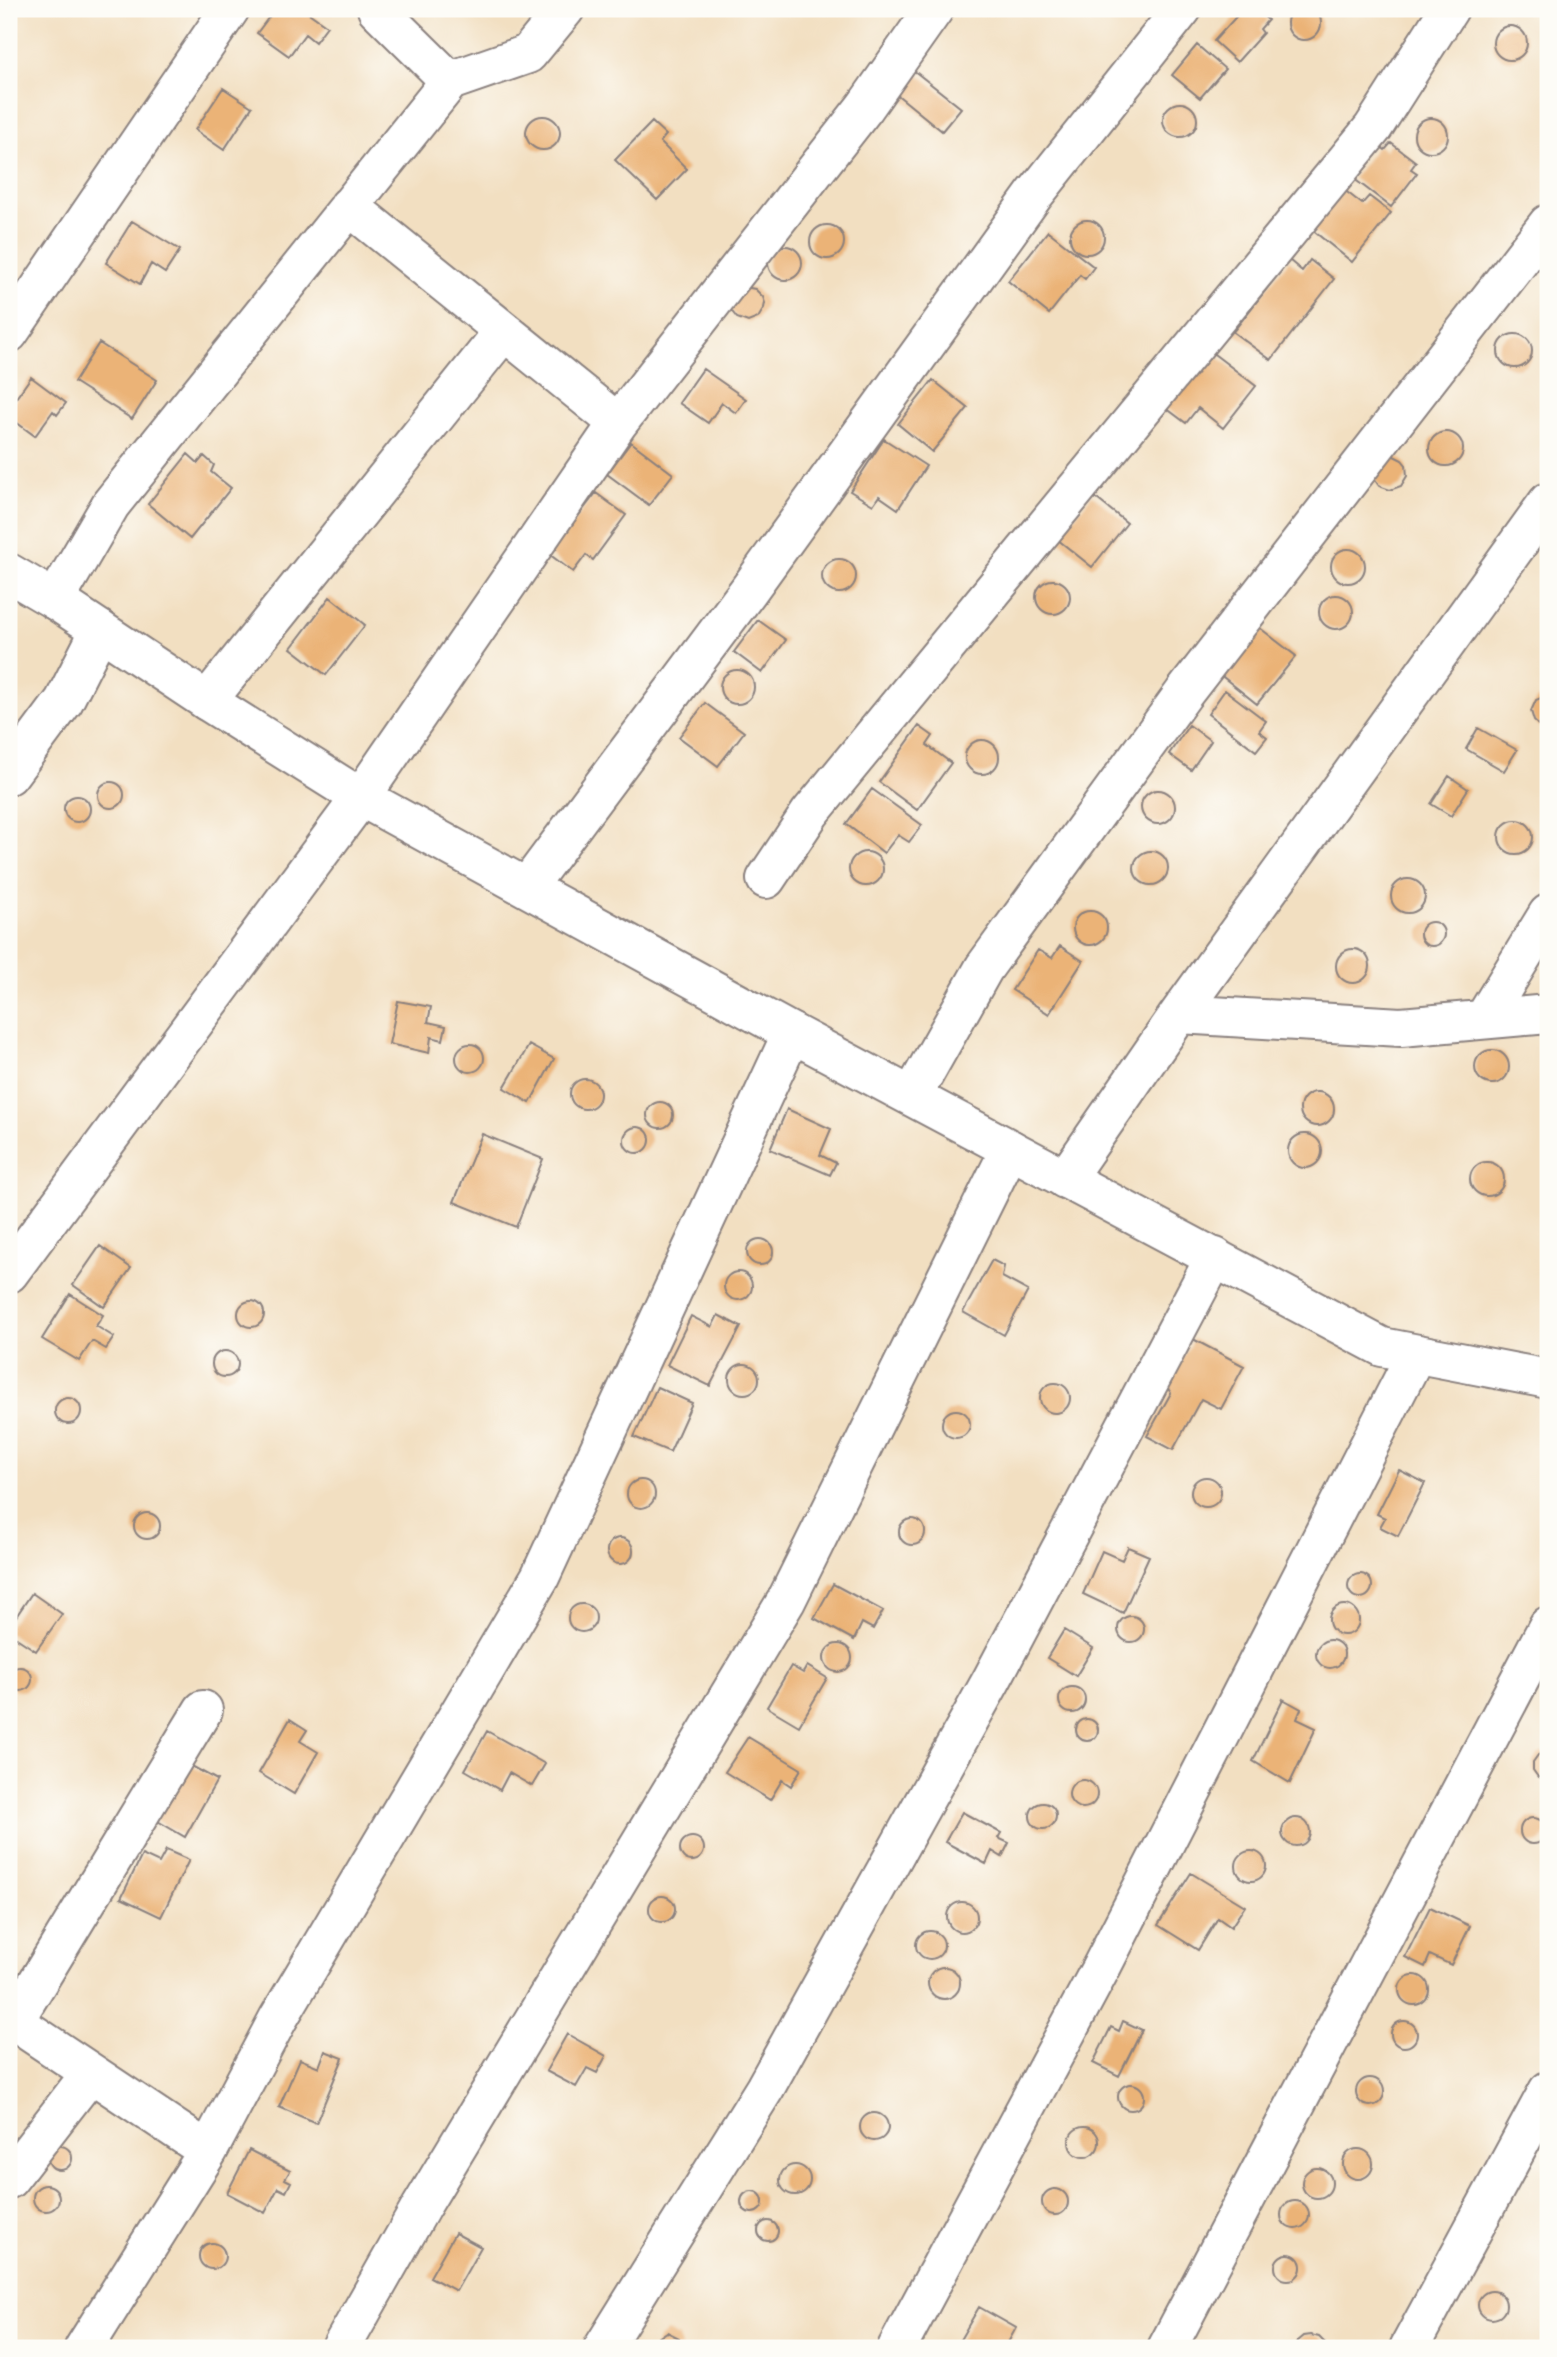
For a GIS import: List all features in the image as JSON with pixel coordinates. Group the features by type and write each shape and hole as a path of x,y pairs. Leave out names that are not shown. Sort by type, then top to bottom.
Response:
{"street":[{"path":"9,333 230,9"},
{"path":"377,9 450,81"},
{"path":"55,600 111,504 450,81 528,54 565,9"},
{"path":"9,1273 361,797 618,423 865,107 934,9"},
{"path":"527,887 748,591 1034,195 1182,9"},
{"path":"766,879 819,802 1373,128 1449,9"},
{"path":"349,206 618,423"},
{"path":"912,1096 984,968 1168,715 1548,224"},
{"path":"207,702 504,331"},
{"path":"1065,1180 1179,1014 1548,502"},
{"path":"9,573 55,600 207,702 361,797 792,1033 1382,1347 1548,1379"},
{"path":"9,775 64,701 100,630"},
{"path":"1484,1018 1548,915"},
{"path":"1179,1014 1401,1027 1548,1014"},
{"path":"84,2348 208,2151 278,2019 540,1577 792,1033"},
{"path":"341,2348 421,2207 786,1601 1010,1149"},
{"path":"603,2348 785,2052 991,1681 1215,1257"},
{"path":"897,2348 1102,1966 1416,1354"},
{"path":"1167,2348 1548,1626"},
{"path":"203,1710 11,2020 208,2151"},
{"path":"9,2179 90,2074"},
{"path":"1409,2348 1548,2091"}],"building":[{"path":"1304,6 1316,11 1321,23 1316,35 1304,40 1292,35 1287,23 1292,11"},
{"path":"275,9 303,9 327,26 315,42 305,34 289,56 257,33"},
{"path":"1243,9 1251,16 1257,10 1268,20 1260,29 1263,33 1237,62 1214,41"},
{"path":"1510,26 1522,31 1527,43 1522,55 1510,60 1498,55 1493,43 1498,31"},
{"path":"1197,45 1225,69 1200,98 1172,75"},
{"path":"908,66 961,108 942,131 884,84"},
{"path":"223,88 252,107 224,150 195,130"},
{"path":"1180,103 1192,108 1197,120 1192,132 1180,137 1168,132 1163,120 1168,108"},
{"path":"543,116 555,121 560,133 555,145 543,150 531,145 526,133 531,121"},
{"path":"1431,118 1443,123 1448,135 1443,147 1431,152 1419,147 1414,135 1419,123"},
{"path":"652,122 666,135 660,142 687,169 657,200 615,160"},
{"path":"1391,143 1416,162 1411,169 1417,173 1391,207 1353,178 1378,145 1385,150"},
{"path":"1343,189 1362,204 1369,196 1391,213 1352,262 1311,229"},
{"path":"1087,220 1099,225 1104,237 1099,249 1087,254 1075,249 1070,237 1075,225"},
{"path":"132,221 180,250 165,273 151,264 140,284 106,263"},
{"path":"827,225 839,230 844,242 839,254 827,259 815,254 810,242 815,230"},
{"path":"1048,231 1094,267 1085,279 1080,275 1049,314 1008,281"},
{"path":"785,246 797,251 802,263 797,275 785,280 773,275 768,263 773,251"},
{"path":"1289,260 1302,271 1310,260 1334,279 1271,360 1233,332"},
{"path":"744,287 755,289 765,303 758,318 748,322 737,318 730,309"},
{"path":"1515,334 1527,339 1532,351 1527,363 1515,368 1503,363 1498,351 1503,339"},
{"path":"99,343 157,380 132,419 74,382"},
{"path":"1210,351 1256,386 1223,428 1198,408 1186,423 1166,408"},
{"path":"703,369 746,399 736,413 722,403 708,423 679,403"},
{"path":"31,377 66,403 57,415 53,411 35,436 9,417 9,408"},
{"path":"933,380 968,408 932,452 898,424"},
{"path":"1446,432 1458,437 1463,449 1458,461 1446,466 1434,461 1429,449 1434,437"},
{"path":"884,439 926,466 898,509 879,496 873,505 850,491"},
{"path":"631,442 673,474 649,505 607,474"},
{"path":"188,454 198,463 204,456 214,465 211,472 231,488 190,539 148,504"},
{"path":"1392,455 1406,465 1407,476 1401,486 1390,490 1379,486 1373,477"},
{"path":"596,493 626,515 593,560 586,555 573,572 549,554"},
{"path":"1092,495 1127,523 1092,567 1057,539"},
{"path":"1348,549 1360,554 1365,566 1360,578 1348,583 1336,578 1331,566 1336,554"},
{"path":"839,559 851,564 856,576 851,588 839,593 827,588 822,576 827,564"},
{"path":"1053,580 1065,585 1070,597 1065,609 1053,614 1041,609 1036,597 1041,585"},
{"path":"1336,595 1348,600 1353,612 1348,624 1336,629 1324,624 1319,612 1324,600"},
{"path":"330,597 365,625 326,675 291,648"},
{"path":"758,620 786,640 762,673 734,652"},
{"path":"1256,625 1296,656 1257,704 1218,673"},
{"path":"737,670 749,675 754,687 749,699 737,704 725,699 720,687 725,675"},
{"path":"1225,690 1266,721 1259,731 1267,737 1256,751 1208,714"},
{"path":"1548,695 1548,729 1534,721 1531,711 1536,700"},
{"path":"705,703 744,732 718,766 679,737"},
{"path":"1189,725 1211,741 1191,770 1169,754"},
{"path":"919,726 933,736 927,745 951,763 917,810 879,782"},
{"path":"1478,728 1517,750 1504,771 1466,749"},
{"path":"982,740 994,745 999,757 994,769 982,774 970,769 965,757 970,745"},
{"path":"1449,776 1468,789 1451,816 1431,804"},
{"path":"111,782 120,786 124,795 120,804 111,808 102,804 98,795 102,786"},
{"path":"872,789 922,825 909,842 898,835 884,853 846,824"},
{"path":"1158,790 1170,795 1175,807 1170,819 1158,824 1146,819 1141,807 1146,795"},
{"path":"77,796 86,800 90,809 86,818 77,822 68,818 64,809 68,800"},
{"path":"1516,820 1528,825 1533,837 1528,849 1516,854 1504,849 1499,837 1504,825"},
{"path":"1151,851 1163,856 1168,868 1163,880 1151,885 1139,880 1134,868 1139,856"},
{"path":"866,852 878,857 883,869 878,881 866,886 854,881 849,869 854,857"},
{"path":"1408,879 1420,884 1425,896 1420,908 1408,913 1396,908 1391,896 1396,884"},
{"path":"1090,911 1102,916 1107,928 1102,940 1090,945 1078,940 1073,928 1078,916"},
{"path":"1432,922 1443,929 1444,934 1437,945 1432,946 1421,939 1420,934 1427,923"},
{"path":"1060,946 1083,961 1049,1014 1012,990 1038,950 1052,958"},
{"path":"1353,949 1365,954 1370,966 1365,978 1353,983 1341,978 1336,966 1341,954"},
{"path":"398,1001 431,1007 428,1022 446,1026 443,1040 431,1037 429,1053 389,1044"},
{"path":"470,1044 480,1048 484,1058 480,1068 470,1072 460,1068 456,1058 460,1048"},
{"path":"529,1045 554,1059 530,1103 504,1088"},
{"path":"1492,1050 1504,1055 1509,1067 1504,1079 1492,1084 1480,1079 1475,1067 1480,1055"},
{"path":"585,1079 596,1083 600,1094 596,1105 585,1109 574,1105 570,1094 574,1083"},
{"path":"1317,1092 1329,1097 1334,1109 1329,1121 1317,1126 1305,1121 1300,1109 1305,1097"},
{"path":"660,1102 669,1106 673,1115 669,1124 660,1128 651,1124 647,1115 651,1106"},
{"path":"787,1109 831,1129 820,1155 836,1163 830,1175 770,1149"},
{"path":"637,1127 646,1131 650,1140 646,1149 637,1153 628,1149 624,1140 628,1131"},
{"path":"482,1134 543,1159 516,1227 454,1202"},
{"path":"1305,1134 1317,1139 1322,1151 1317,1163 1305,1168 1293,1163 1288,1151 1293,1139"},
{"path":"1487,1162 1499,1167 1504,1179 1499,1191 1487,1196 1475,1191 1470,1179 1475,1167"},
{"path":"760,1239 769,1243 773,1252 769,1261 760,1265 751,1261 747,1252 751,1243"},
{"path":"100,1246 131,1268 104,1307 73,1285"},
{"path":"992,1260 1004,1266 1002,1277 1028,1291 1004,1335 963,1312"},
{"path":"738,1272 748,1276 752,1286 748,1296 738,1300 728,1296 724,1286 728,1276"},
{"path":"70,1294 103,1315 96,1326 114,1337 106,1349 92,1341 79,1361 42,1339"},
{"path":"251,1301 260,1305 264,1314 260,1323 251,1327 242,1323 238,1314 242,1305"},
{"path":"718,1315 741,1327 710,1386 667,1365 691,1316 712,1327"},
{"path":"1193,1339 1244,1366 1221,1409 1201,1399 1173,1450 1147,1436 1171,1393 1167,1387"},
{"path":"225,1351 234,1355 238,1364 234,1373 225,1377 216,1373 212,1364 216,1355"},
{"path":"744,1364 755,1368 759,1379 755,1390 744,1394 733,1390 729,1379 733,1368"},
{"path":"1055,1383 1061,1384 1069,1392 1069,1404 1061,1412 1055,1413 1049,1412 1041,1404 1040,1398 1041,1392 1049,1384"},
{"path":"657,1387 692,1403 670,1452 634,1437"},
{"path":"68,1398 77,1402 81,1411 77,1420 68,1424 59,1420 55,1411 59,1402"},
{"path":"956,1410 966,1414 970,1424 966,1434 956,1438 946,1434 942,1424 946,1414"},
{"path":"1399,1470 1425,1483 1398,1536 1380,1527 1385,1518 1377,1514"},
{"path":"1206,1477 1212,1478 1220,1486 1220,1498 1212,1506 1206,1507 1200,1506 1192,1498 1191,1492 1192,1486 1200,1478"},
{"path":"641,1480 651,1484 655,1494 651,1504 641,1508 631,1504 627,1494 631,1484"},
{"path":"147,1513 156,1517 160,1526 156,1535 147,1539 138,1535 134,1526 138,1517"},
{"path":"912,1519 921,1523 925,1532 921,1541 912,1545 903,1541 899,1532 903,1523"},
{"path":"620,1538 629,1542 633,1551 629,1560 620,1564 611,1560 607,1551 611,1542"},
{"path":"1128,1547 1149,1556 1123,1613 1083,1594 1102,1551 1122,1560"},
{"path":"1360,1574 1368,1578 1372,1586 1368,1594 1360,1598 1352,1594 1348,1586 1352,1578"},
{"path":"833,1584 883,1611 873,1629 862,1623 854,1640 814,1618"},
{"path":"32,1593 62,1614 36,1651 9,1633 9,1627"},
{"path":"582,1604 592,1608 596,1618 592,1628 582,1632 572,1628 568,1618 572,1608"},
{"path":"1344,1605 1354,1610 1359,1620 1354,1630 1344,1635 1334,1630 1329,1620 1334,1610"},
{"path":"1131,1616 1141,1619 1144,1629 1141,1639 1131,1642 1121,1639 1118,1629 1121,1619"},
{"path":"1064,1630 1093,1648 1076,1676 1047,1658"},
{"path":"1330,1640 1340,1644 1344,1654 1340,1664 1330,1668 1320,1664 1316,1654 1320,1644"},
{"path":"838,1644 848,1648 852,1658 848,1668 838,1672 828,1668 824,1658 828,1648"},
{"path":"791,1666 803,1673 807,1666 827,1678 799,1726 767,1707"},
{"path":"20,1667 29,1670 32,1679 29,1688 20,1691 11,1688 8,1679 11,1670"},
{"path":"1072,1687 1081,1691 1085,1700 1081,1709 1072,1713 1063,1709 1059,1700 1063,1691"},
{"path":"1283,1699 1301,1709 1297,1719 1316,1728 1290,1783 1253,1761"},
{"path":"290,1719 307,1730 300,1741 318,1752 294,1794 259,1773"},
{"path":"1087,1719 1095,1722 1098,1730 1095,1738 1087,1741 1079,1738 1076,1730 1079,1722"},
{"path":"487,1731 545,1764 532,1786 509,1773 500,1790 465,1770"},
{"path":"748,1737 801,1769 791,1786 782,1780 770,1800 725,1772"},
{"path":"1546,1751 1547,1779 1538,1777 1533,1770 1533,1762 1538,1755"},
{"path":"188,1764 217,1780 185,1837 156,1820"},
{"path":"1083,1780 1093,1784 1097,1794 1093,1804 1083,1808 1073,1804 1069,1794 1073,1784"},
{"path":"1043,1803 1052,1807 1056,1816 1052,1825 1043,1829 1034,1825 1030,1816 1034,1807"},
{"path":"962,1812 1001,1833 998,1838 1009,1843 1002,1857 992,1851 986,1864 945,1842"},
{"path":"1296,1818 1306,1822 1310,1832 1306,1842 1296,1846 1286,1842 1282,1832 1286,1822"},
{"path":"1533,1818 1542,1822 1546,1831 1542,1840 1533,1844 1524,1840 1520,1831 1524,1822"},
{"path":"692,1837 701,1840 704,1849 701,1858 692,1861 683,1858 680,1849 683,1840"},
{"path":"166,1850 189,1860 161,1917 121,1898 142,1855 159,1863"},
{"path":"1251,1851 1262,1855 1266,1866 1262,1877 1251,1881 1240,1877 1236,1866 1240,1855"},
{"path":"1191,1873 1245,1906 1231,1927 1218,1918 1198,1950 1158,1925"},
{"path":"662,1896 671,1900 675,1909 671,1918 662,1922 653,1918 649,1909 653,1900"},
{"path":"962,1902 973,1906 977,1917 973,1928 962,1932 951,1928 947,1917 951,1906"},
{"path":"1430,1907 1470,1926 1451,1965 1430,1955 1425,1967 1405,1957"},
{"path":"930,1931 940,1935 944,1945 940,1955 930,1959 920,1955 916,1945 920,1935"},
{"path":"944,1967 955,1972 960,1983 955,1994 944,1999 933,1994 928,1983 933,1972"},
{"path":"1414,1975 1425,1979 1429,1990 1425,2001 1414,2005 1403,2001 1399,1990 1403,1979"},
{"path":"1123,2021 1142,2030 1119,2076 1093,2063 1111,2027 1119,2031"},
{"path":"1404,2021 1413,2025 1417,2034 1413,2043 1404,2047 1395,2043 1391,2034 1395,2025"},
{"path":"567,2034 606,2056 597,2073 587,2068 576,2087 546,2071"},
{"path":"325,2051 343,2058 316,2123 279,2107 300,2059 319,2067"},
{"path":"1370,2078 1380,2082 1384,2092 1380,2102 1370,2106 1360,2102 1356,2092 1360,2082"},
{"path":"1131,2084 1141,2087 1144,2097 1141,2107 1131,2110 1121,2107 1118,2097 1121,2087"},
{"path":"874,2113 884,2117 888,2127 884,2137 874,2141 864,2137 860,2127 864,2117"},
{"path":"1084,2127 1090,2128 1098,2136 1098,2148 1090,2156 1084,2157 1078,2156 1070,2148 1069,2142 1070,2136 1078,2128"},
{"path":"60,2146 69,2149 72,2158 69,2167 60,2170 51,2167 48,2158 51,2149"},
{"path":"1358,2149 1364,2150 1372,2158 1372,2170 1364,2178 1358,2179 1352,2178 1344,2170 1343,2164 1344,2158 1352,2150"},
{"path":"249,2150 290,2171 285,2179 291,2182 286,2192 278,2188 265,2213 227,2193"},
{"path":"795,2165 805,2170 810,2180 805,2190 795,2195 785,2190 780,2180 785,2170"},
{"path":"1317,2168 1323,2169 1331,2177 1331,2189 1323,2197 1317,2198 1311,2197 1303,2189 1302,2183 1303,2177 1311,2169"},
{"path":"46,2185 55,2189 59,2198 55,2207 46,2211 37,2207 33,2198 37,2189"},
{"path":"1055,2189 1064,2193 1068,2202 1064,2211 1055,2215 1046,2211 1042,2202 1046,2193"},
{"path":"752,2191 760,2194 763,2202 760,2210 752,2213 744,2210 741,2202 744,2194"},
{"path":"1295,2201 1305,2205 1309,2215 1305,2225 1295,2229 1285,2225 1281,2215 1285,2205"},
{"path":"768,2221 775,2224 778,2231 775,2238 768,2241 761,2238 758,2231 761,2224"},
{"path":"455,2233 481,2247 456,2291 430,2277"},
{"path":"212,2243 221,2247 225,2256 221,2265 212,2269 203,2265 199,2256 203,2247"},
{"path":"1288,2254 1297,2258 1301,2267 1297,2276 1288,2280 1279,2276 1275,2267 1279,2258"},
{"path":"1492,2291 1502,2295 1506,2305 1502,2315 1492,2319 1482,2315 1478,2305 1482,2295"},
{"path":"979,2307 1016,2328 1005,2348 963,2348 957,2345"},
{"path":"667,2332 679,2338 681,2348 656,2348 658,2338"},
{"path":"1311,2335 1319,2337 1326,2348 1296,2348 1298,2341"}]}
